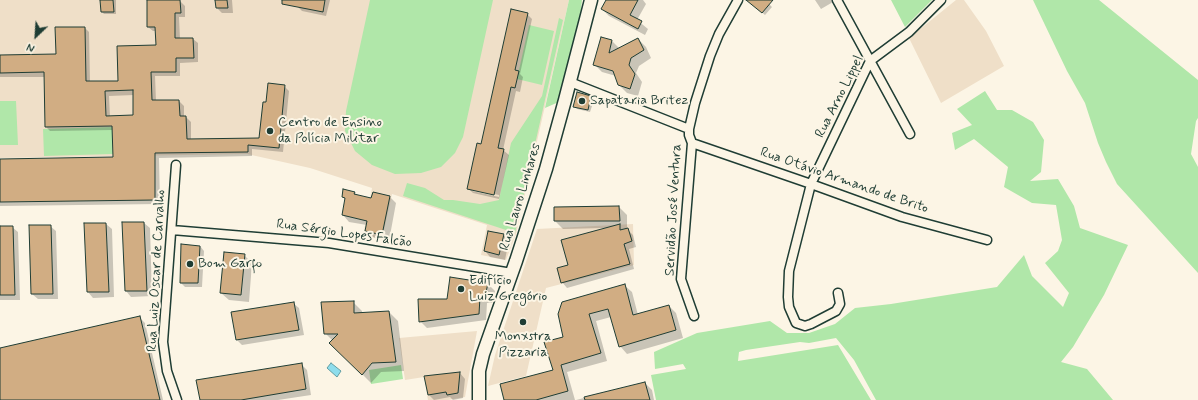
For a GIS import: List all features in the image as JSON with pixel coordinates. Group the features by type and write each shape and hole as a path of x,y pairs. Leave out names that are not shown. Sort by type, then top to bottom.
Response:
{"main road":[{"name":"Rua Lauro Linhares","path":"479,400 479,371 483,354 546,169 591,0"}],"street":[{"name":"Servidão José Ventura","path":"694,316 681,279 692,143 689,135 689,129 695,103 710,56 719,34 738,0"},
{"path":"837,0 910,134"},
{"name":"Rua Arno Lippel","path":"838,293 840,304 836,311 805,326 796,323 789,307 789,271 791,257 811,184 870,61 909,32 941,0"},
{"name":"Servidão José Ventura","path":"570,82 689,129"},
{"name":"Rua Otávio Armando de Brito","path":"692,143 811,184 902,218 988,240"},
{"name":"Rua Luiz Oscar de Carvalho","path":"176,165 163,342 167,372 176,400"},
{"name":"Rua Sérgio Lopes Falcão","path":"172,230 330,243 512,272"}],"shaded area":[{"name":"Centro de Ensino da Polícia Militar","path":"0,0 569,0 516,234 506,260 481,255 487,225 392,194 382,239 363,236 372,188 310,168 247,154 0,158"},
{"path":"956,0 964,0 986,31 1004,66 941,103 909,38"},
{"path":"633,224 634,265 546,288 526,376 488,386 495,355 537,229"},
{"path":"477,331 465,397 448,400 428,400 424,377 405,380 399,338"}],"green space":[{"path":"370,0 493,0 463,137 455,153 441,167 421,173 395,174 372,165 355,151 345,131 346,111"},
{"path":"569,0 582,0 579,27 561,101 545,108"},
{"path":"891,0 932,0 905,27"},
{"path":"1033,0 1099,0 1198,80 1198,118 1196,121 1191,154 1198,167 1198,273 1117,184 1098,143 1085,103 1067,71"},
{"path":"559,18 563,20 515,233 403,196 407,183 425,188 444,200 480,204 499,200 511,143 542,96"},
{"path":"529,25 554,31 542,85 517,79"},
{"path":"985,91 997,110 1012,110 1033,122 1044,140 1041,172 1030,181 1058,179 1074,206 1080,228 1128,245 1104,295 1073,347 1061,362 1087,369 1113,400 876,400 854,360 836,338 809,343 800,342 746,350 739,352 738,361 838,345 871,400 656,400 651,375 686,369 683,364 655,369 654,352 697,333 770,321 787,333 809,333 835,324 855,308 891,304 997,287 1024,255 1032,276 1063,307 1069,293 1045,263 1058,251 1062,240 1056,205 1032,203 1004,187 1008,167 974,139 955,150 952,133 972,125 957,109"},
{"path":"0,101 16,101 18,145 0,145"},
{"path":"112,127 113,154 44,156 43,129"},
{"path":"401,365 403,379 371,384 369,370"}],"water":[{"path":"331,363 341,371 337,377 327,368"}],"building":[{"path":"100,0 113,0 114,12 101,12"},
{"path":"147,0 180,0 181,13 175,13 175,38 193,38 194,58 176,58 176,72 151,72 152,100 179,100 180,116 186,116 187,139 259,138 263,102 266,102 268,83 285,85 279,148 248,145 248,152 155,153 155,200 0,202 0,159 113,157 112,126 45,127 44,72 0,73 0,55 56,54 55,27 85,27 86,81 118,81 117,46 156,45 155,27 147,27","holes":["133,90 133,115 106,116 105,91"]},
{"path":"215,0 227,0 228,8 216,8"},
{"path":"282,0 325,0 323,12 282,4"},
{"path":"606,0 638,0 630,15 642,21 638,29 601,9"},
{"path":"746,0 773,0 762,13"},
{"path":"511,9 528,13 515,70 519,71 515,88 511,87 498,148 504,149 494,195 467,189 477,143 481,144"},
{"path":"601,37 612,40 609,53 638,38 644,50 631,58 629,65 635,74 630,89 618,85 613,71 593,65"},
{"name":"Sapataria Britez","path":"577,92 591,96 588,110 573,107"},
{"path":"343,189 355,192 354,194 371,198 373,192 390,196 382,235 365,231 367,221 342,215 345,198 342,197"},
{"path":"619,206 620,221 554,221 554,207"},
{"path":"122,222 144,222 147,291 125,291"},
{"path":"84,223 106,223 109,292 87,292"},
{"path":"620,224 620,230 628,228 632,241 624,244 630,264 561,283 557,268 568,265 561,240"},
{"path":"29,225 51,225 53,294 31,294"},
{"path":"0,226 13,226 15,295 0,295"},
{"path":"488,231 504,234 499,255 484,251"},
{"name":"Bom Garfo","path":"181,244 200,246 198,283 180,283"},
{"path":"224,252 245,254 241,295 220,293"},
{"path":"450,277 488,283 485,297 480,297 479,314 419,322 418,299 447,299"},
{"path":"625,284 633,315 669,305 676,330 619,347 608,309 589,314 601,353 561,365 568,391 536,400 504,400 500,384 553,370 544,342 563,337 558,314 562,302"},
{"path":"354,301 354,313 389,311 396,362 372,363 362,375 329,343 338,334 324,334 321,302"},
{"path":"294,302 299,330 236,340 231,312"},
{"path":"140,316 160,400 0,400 0,348"},
{"path":"302,363 306,389 241,400 200,400 196,380"},
{"path":"460,372 458,393 447,395 446,392 428,395 424,376"},
{"path":"645,382 650,400 585,400 584,397"}],"place":[{"name":"Sapataria Britez","path":"582,101"},
{"name":"Centro de Ensino da Polícia Militar","path":"270,131"},
{"name":"Bom Garfo","path":"190,264"},
{"name":"Edifício Luiz Gregório","path":"461,289"},
{"name":"Monxstra Pizzaria","path":"523,322"}]}
